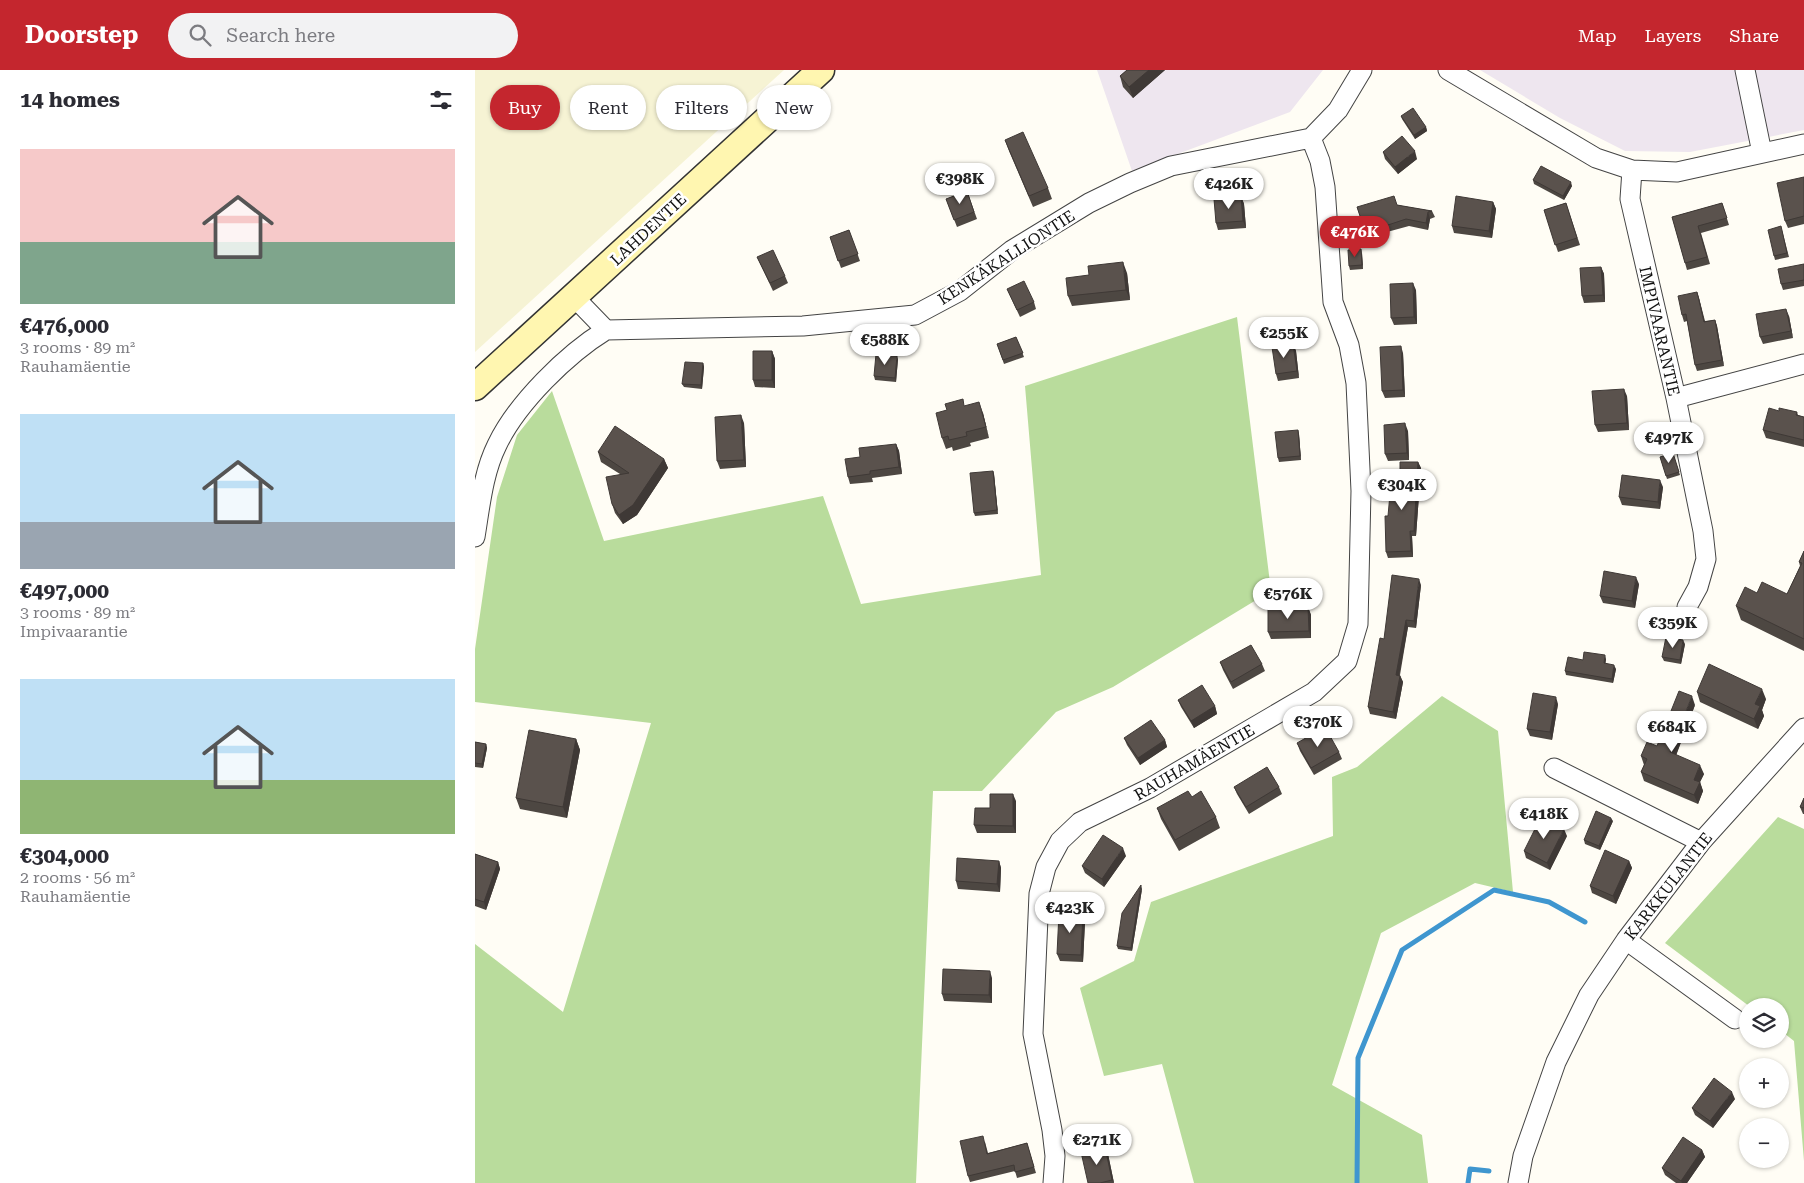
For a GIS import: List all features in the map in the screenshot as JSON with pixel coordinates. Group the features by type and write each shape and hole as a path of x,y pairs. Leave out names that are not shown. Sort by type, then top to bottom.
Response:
{"main road":[{"name":"LAHDENTIE","path":"475,387 821,70"}],"street":[{"path":"1311,138 1339,110 1362,70"},
{"path":"1448,70 1596,158 1632,170 1677,172 1804,144"},
{"path":"1745,70 1761,153"},
{"name":"KENKÄKALLIONTIE","path":"475,537 486,478 496,446 509,422 542,385 586,342 607,330 803,326 915,315 960,291 1013,250 1089,203 1130,183 1171,166 1311,138"},
{"name":"RAUHAMÄENTIE","path":"1053,1183 1055,1156 1052,1130 1033,1034 1039,894 1046,867 1060,841 1080,822 1151,788 1314,692 1347,661 1358,624 1361,491 1356,383 1349,346 1333,302 1325,187 1320,161 1311,138"},
{"name":"IMPIVAARANTIE","path":"1632,170 1630,199 1676,398 1697,498 1706,559 1698,587 1687,607"},
{"path":"574,297 607,330"},
{"path":"1676,398 1804,364"},
{"name":"KARKKULANTIE","path":"1518,1183 1523,1156 1556,1062 1589,994 1626,940 1701,842 1804,728"},
{"path":"1554,768 1701,842"},
{"path":"1626,940 1735,1019"}],"shaded area":[{"path":"475,70 784,70 768,85 757,85 757,95 747,104 747,85 656,85 656,130 718,130 475,352"},
{"path":"1097,70 1323,70 1290,112 1132,171"},
{"path":"1480,70 1804,70 1804,130 1690,152 1625,151 1560,118"}],"green space":[{"path":"1237,317 1271,591 1113,687 1056,712 982,791 933,791 916,1183 475,1183 475,944 563,1012 651,723 475,702 475,649 497,497 517,435 552,391 604,541 823,496 861,604 1041,575 1025,386"},
{"path":"1442,696 1498,731 1513,892 1475,883 1381,933 1332,1085 1422,1135 1428,1183 1194,1183 1162,1064 1104,1076 1080,988 1134,961 1151,902 1333,836 1332,777 1357,767"},
{"path":"1778,817 1804,829 1804,1161 1794,1041 1789,1037 1789,998 1739,998 1665,943"}],"building":[{"path":"1127,70 1149,70 1129,87 1120,76"},
{"path":"1413,108 1426,127 1414,135 1401,116"},
{"path":"1023,132 1048,188 1029,196 1005,140"},
{"path":"1402,136 1415,151 1395,167 1383,152"},
{"path":"1541,166 1571,182 1563,196 1533,180"},
{"path":"1804,177 1804,216 1785,221 1777,183"},
{"path":"967,191 974,212 954,220 946,199"},
{"path":"1241,196 1243,221 1216,223 1214,199"},
{"path":"1394,196 1397,205 1432,211 1428,212 1426,223 1406,219 1385,226 1386,230 1367,237 1357,207"},
{"path":"1456,196 1493,202 1489,231 1452,226"},
{"path":"1566,203 1577,238 1555,245 1544,210"},
{"path":"1722,203 1727,218 1698,226 1707,257 1685,263 1672,217"},
{"path":"1781,226 1787,253 1774,256 1768,230"},
{"path":"849,230 858,254 838,261 830,237"},
{"path":"1361,249 1362,265 1349,266 1348,250"},
{"path":"773,250 785,276 770,283 757,257"},
{"path":"1123,262 1126,290 1068,296 1066,278 1089,275 1088,266"},
{"path":"1804,264 1804,280 1781,284 1778,269"},
{"path":"1601,267 1603,295 1582,296 1580,268"},
{"path":"1024,281 1034,302 1017,310 1007,289"},
{"path":"1413,283 1414,317 1391,318 1390,284"},
{"path":"1697,292 1704,322 1715,320 1722,360 1695,365 1686,314 1682,315 1678,296"},
{"path":"1786,309 1791,331 1760,337 1756,314"},
{"path":"1016,337 1023,353 1003,360 997,344"},
{"path":"1293,344 1297,371 1276,374 1272,347"},
{"path":"1401,346 1403,390 1382,391 1380,347"},
{"path":"753,351 772,351 772,380 753,380"},
{"path":"876,354 897,356 895,378 874,376"},
{"path":"685,362 703,363 701,385 682,384"},
{"path":"1624,389 1627,423 1595,425 1592,391"},
{"path":"963,399 964,406 979,402 986,427 966,432 967,436 949,440 948,436 942,438 936,413 947,410 945,404"},
{"path":"1769,408 1779,411 1779,408 1797,412 1796,415 1804,417 1804,440 1763,430"},
{"path":"741,415 744,460 717,461 715,417"},
{"path":"1405,423 1407,453 1385,454 1384,425"},
{"path":"615,426 664,459 633,505 619,515 612,504 606,477 629,473 598,452"},
{"path":"1298,430 1300,456 1278,458 1275,432"},
{"path":"896,444 899,467 870,471 870,474 848,477 845,459 860,457 859,448"},
{"path":"1673,453 1679,472 1666,476 1660,457"},
{"path":"1400,462 1418,462 1414,531 1410,531 1411,551 1386,552 1385,516 1388,516 1390,494 1400,495"},
{"path":"993,471 997,510 974,513 970,473"},
{"path":"1622,475 1660,480 1658,502 1619,497"},
{"path":"1804,551 1804,639 1736,606 1745,587 1757,593 1762,582 1787,594 1802,563 1799,562"},
{"path":"1604,571 1636,577 1632,601 1600,596"},
{"path":"1392,575 1419,579 1414,621 1406,620 1396,675 1400,676 1393,712 1368,707 1380,638 1384,639"},
{"path":"1308,607 1309,631 1268,632 1268,608"},
{"path":"1666,637 1683,640 1680,660 1662,657"},
{"path":"1251,645 1262,664 1231,682 1220,662"},
{"path":"1584,652 1605,655 1604,663 1614,665 1612,679 1565,671 1568,657 1583,660"},
{"path":"1709,664 1762,689 1755,704 1760,706 1754,719 1697,692"},
{"path":"1202,685 1215,706 1191,721 1178,700"},
{"path":"1679,691 1692,696 1670,752 1700,765 1694,780 1700,782 1694,795 1641,772 1647,759 1641,756 1647,742 1657,746"},
{"path":"1533,693 1556,697 1550,732 1527,729"},
{"path":"1151,720 1165,740 1138,758 1124,738"},
{"path":"1325,727 1339,752 1311,768 1297,743"},
{"path":"529,730 576,739 563,807 516,798"},
{"path":"475,742 486,744 482,764 475,763"},
{"path":"1267,767 1279,787 1246,807 1234,787"},
{"path":"1188,791 1192,797 1201,791 1216,817 1175,840 1157,808"},
{"path":"990,794 1013,794 1013,826 974,825 975,808 990,808"},
{"path":"1804,798 1804,808 1800,807"},
{"path":"1596,811 1611,818 1599,846 1584,840"},
{"path":"1541,817 1564,829 1547,863 1524,851"},
{"path":"1103,835 1123,848 1102,879 1082,866"},
{"path":"1605,850 1629,861 1613,896 1590,886"},
{"path":"475,854 498,862 484,902 475,899"},
{"path":"957,858 999,861 997,884 956,881"},
{"path":"1141,885 1131,948 1117,946 1122,913"},
{"path":"1059,913 1083,914 1081,955 1057,954"},
{"path":"943,969 990,971 989,995 942,994"},
{"path":"1714,1078 1732,1092 1710,1121 1692,1108"},
{"path":"983,1136 987,1154 1027,1143 1034,1167 1015,1172 1014,1165 968,1176 960,1141"},
{"path":"1683,1137 1702,1150 1681,1181 1662,1168"},
{"path":"1105,1147 1112,1180 1088,1183 1081,1152"}],"waterway":[{"path":"1357,1183 1358,1058 1402,950 1494,890 1549,902 1585,922"},
{"path":"1468,1183 1470,1169 1489,1171"}]}
